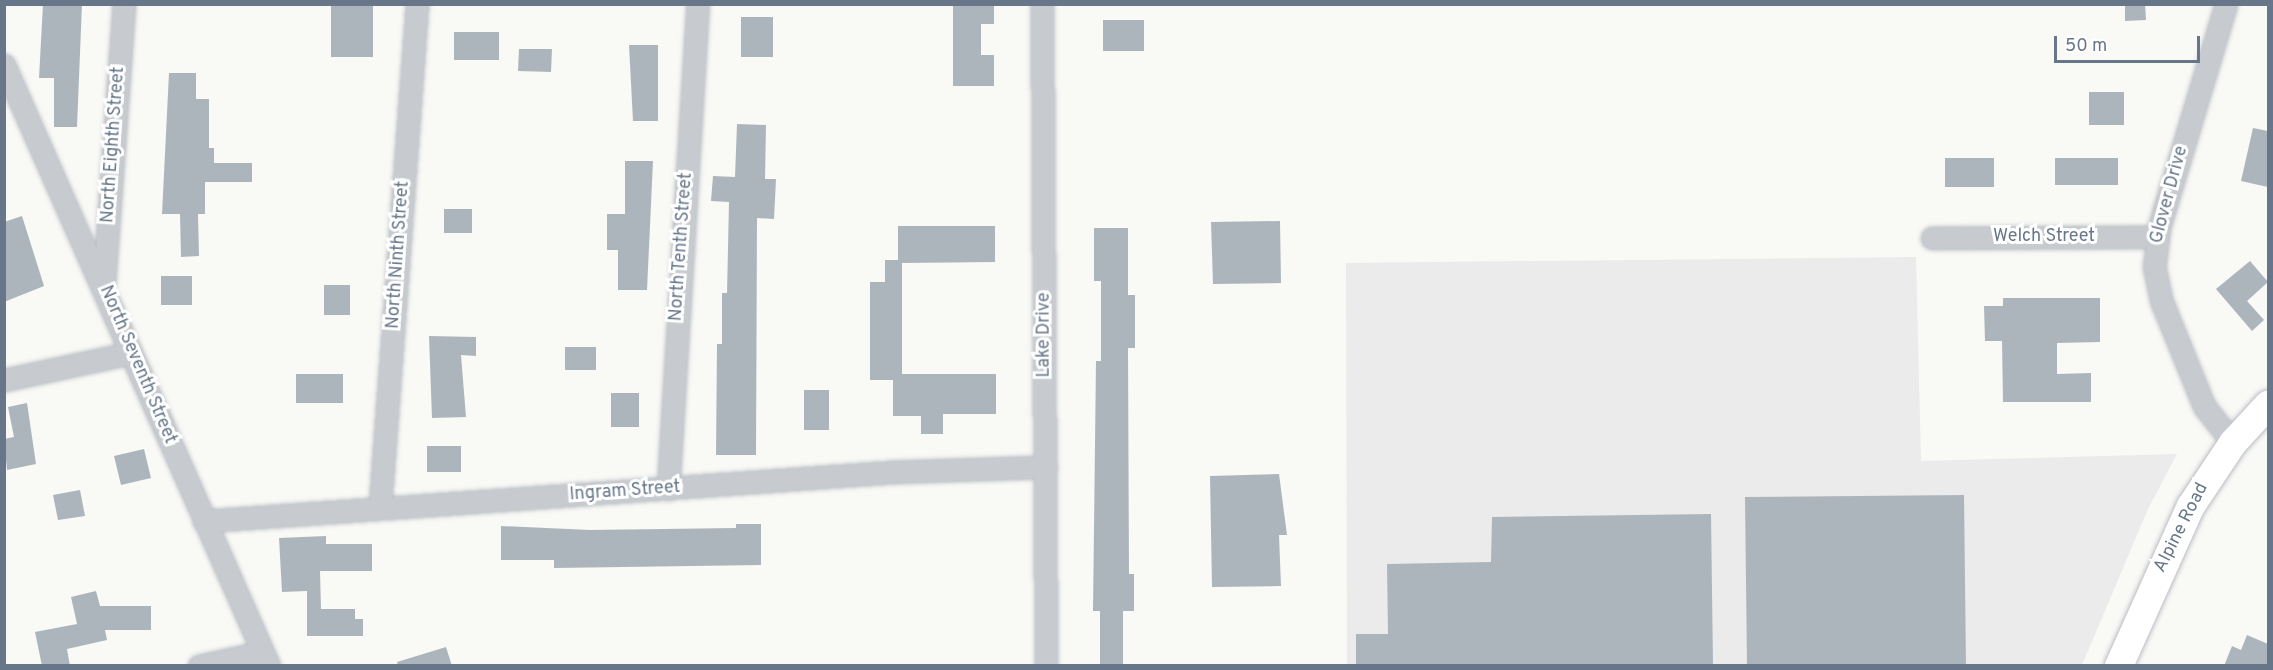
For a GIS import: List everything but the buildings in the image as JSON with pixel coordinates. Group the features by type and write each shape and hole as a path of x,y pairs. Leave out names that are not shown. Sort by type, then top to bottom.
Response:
{"main road":[{"name":"Alpine Road","path":"2120,666 2182,522 2233,443 2268,405"}],"street":[{"name":"North Eighth Street","path":"104,286 124,4"},
{"name":"North Ninth Street","path":"380,506 417,4"},
{"name":"North Tenth Street","path":"668,489 698,4"},
{"name":"Lake Drive","path":"1042,4 1046,666"},
{"name":"Glover Drive","path":"2226,4 2157,237 2154,266 2161,300 2204,406 2233,443"},
{"name":"North Seventh Street","path":"4,65 104,286 130,353 265,659"},
{"name":"Welch Street","path":"1932,238 2157,237"},
{"path":"4,380 130,353"},
{"name":"Ingram Street","path":"204,521 380,506 668,489 892,472 1046,467"},
{"path":"199,666 265,659"}],"shaded area":[{"path":"1916,257 1921,461 2177,454 2148,509 2082,665 1347,665 1346,263"}]}
